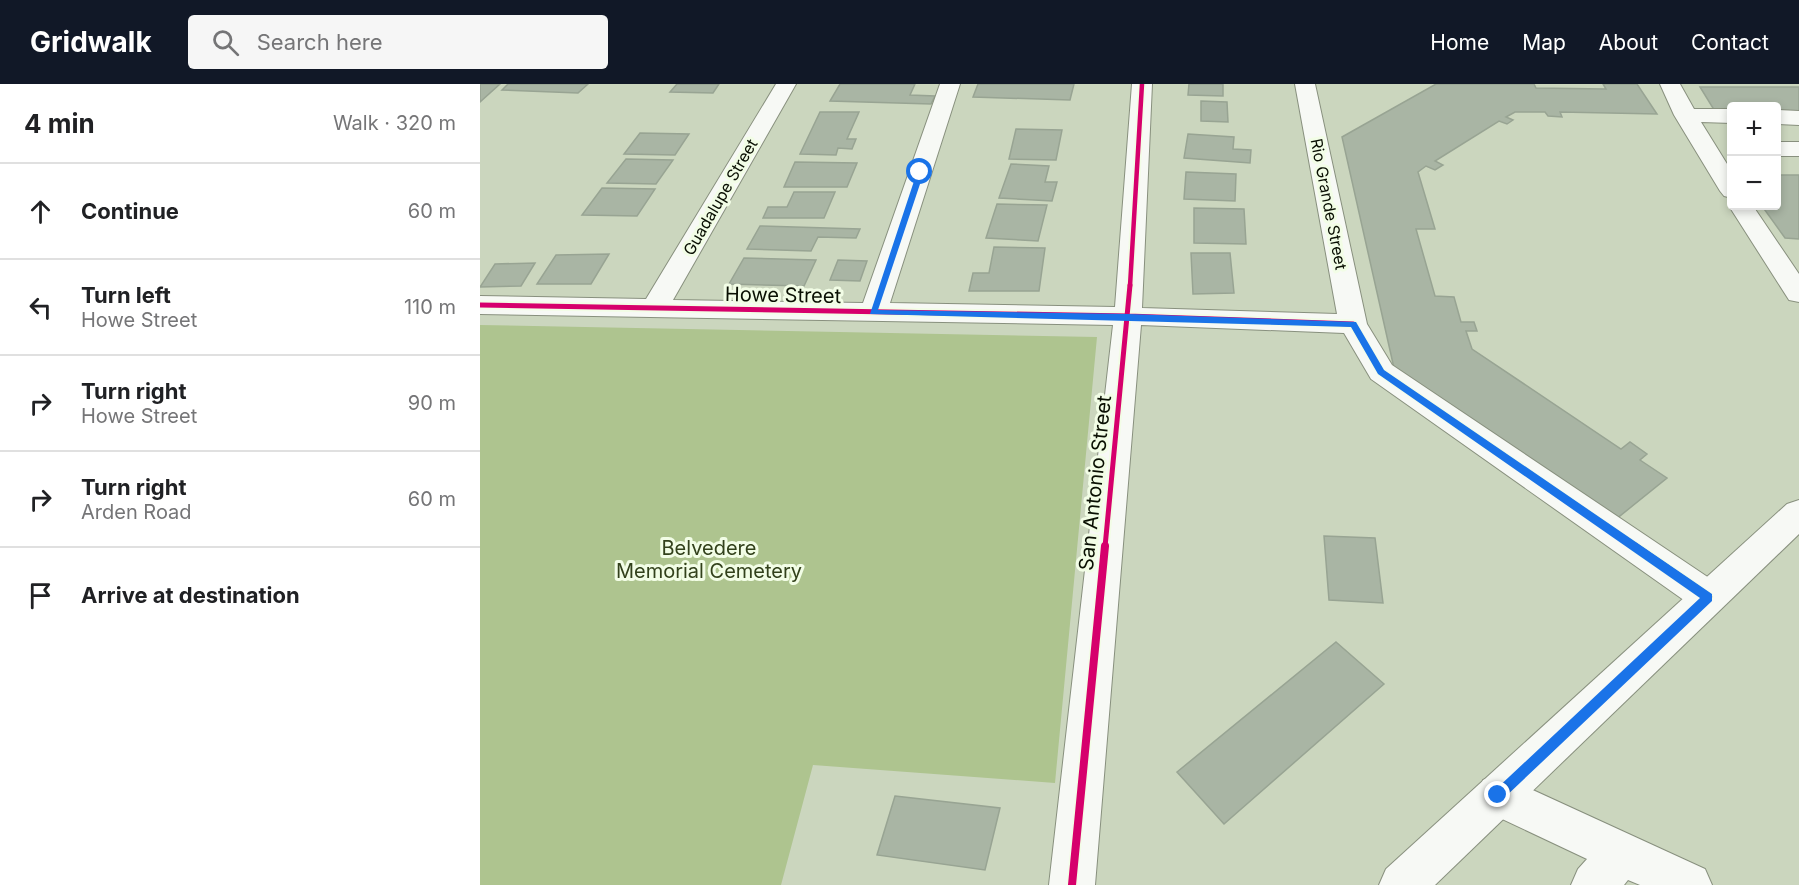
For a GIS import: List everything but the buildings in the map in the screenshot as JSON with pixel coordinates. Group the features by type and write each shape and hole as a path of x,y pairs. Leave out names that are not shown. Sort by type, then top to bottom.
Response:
{"street":[{"name":"Guadalupe Street","path":"654,309 786,84"},
{"path":"873,313 950,84"},
{"name":"San Antonio Street","path":"1072,885 1128,316 1143,84"},
{"name":"Rio Grande Street","path":"1305,84 1353,324"},
{"path":"1670,84 1704,148 1727,185"},
{"path":"1686,115 1727,116"},
{"path":"1781,117 1799,118"},
{"path":"1704,148 1727,148"},
{"path":"1781,149 1799,149"},
{"path":"1744,210 1799,294"},
{"name":"Howe Street","path":"480,305 1128,316 1353,324"},
{"path":"1353,324 1381,372 1708,597"},
{"path":"1402,885 1799,513"},
{"path":"1498,795 1608,869 1689,885"}],"green space":[{"name":"Belvedere Memorial Cemetery","path":"480,325 1097,337 1055,783 813,765 781,885 480,885"}],"cycle path":[{"path":"1072,885 1128,316 1142,84"},
{"path":"480,305 1128,316 1353,324 1381,372 1708,597"}],"route":[{"path":"920,172 873,313 1128,316 1353,324 1381,372 1708,597 1498,795"}]}
